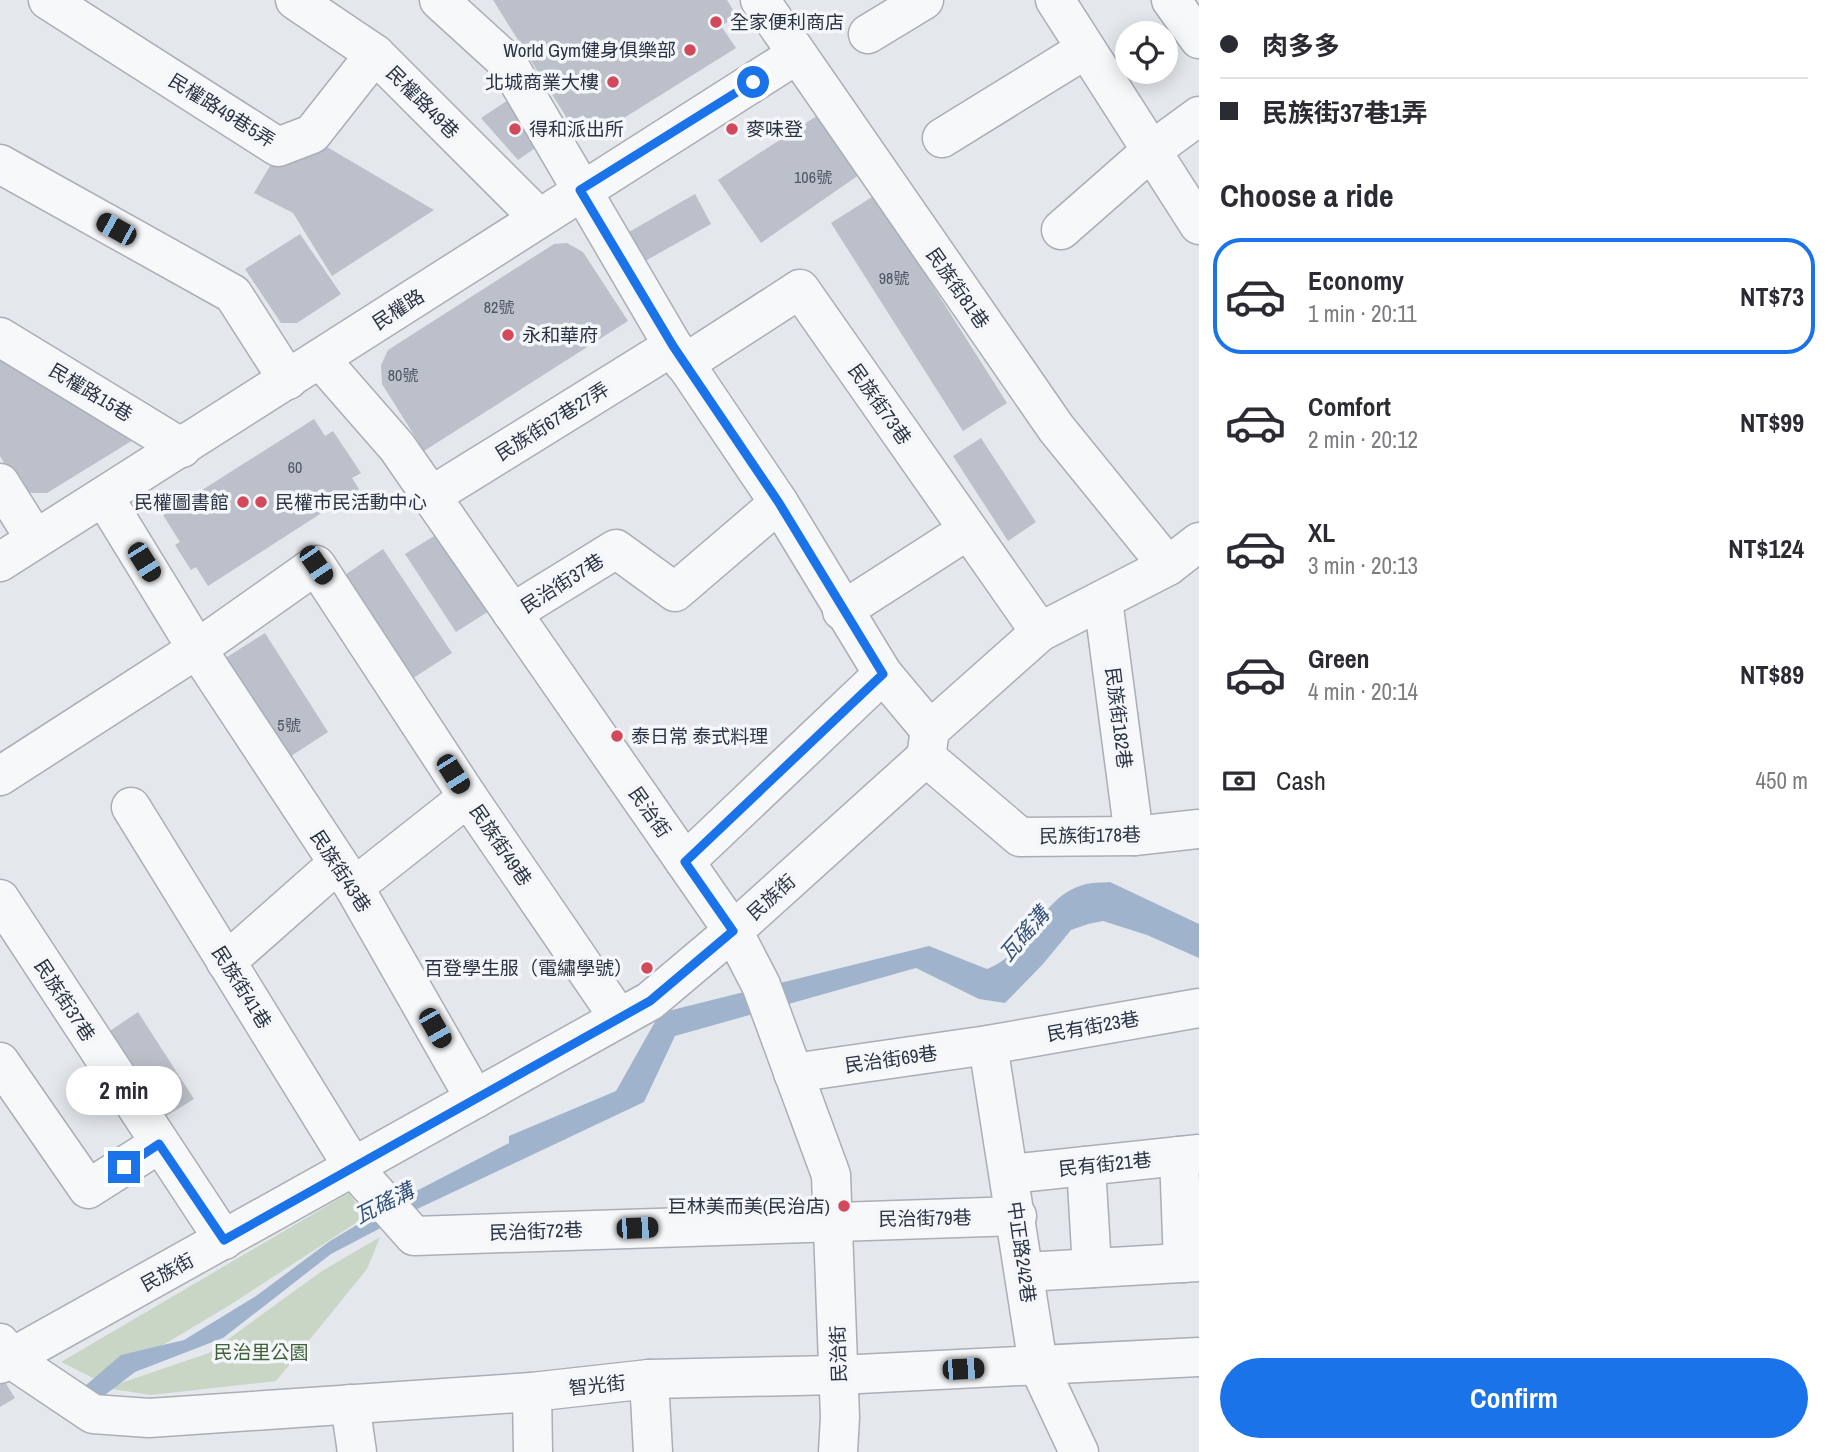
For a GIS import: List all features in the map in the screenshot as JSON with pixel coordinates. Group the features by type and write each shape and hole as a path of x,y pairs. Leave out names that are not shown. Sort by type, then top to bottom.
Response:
{"street":[{"name":"民權路49巷5弄","path":"48,0 278,147 312,134 375,54"},
{"name":"民權路49巷","path":"295,0 375,54 538,217"},
{"name":"民族街178巷","path":"439,0 507,62 679,355 779,503 842,611 928,744 1020,837 1134,836 1199,829"},
{"name":"民族街81巷","path":"760,0 1056,428 1184,570"},
{"path":"868,34 924,0"},
{"path":"1055,0 1199,225"},
{"path":"1171,0 1199,39"},
{"path":"942,138 1086,49"},
{"name":"民權路","path":"0,562 321,359 580,190 796,55"},
{"path":"1061,230 1151,151 1199,116"},
{"path":"0,164 233,294 288,380"},
{"name":"民族街73巷","path":"679,355 800,289 1040,632"},
{"name":"民權路15巷","path":"0,337 182,448"},
{"name":"民族街67巷27弄","path":"431,496 679,355"},
{"name":"民治街","path":"321,359 397,447 733,931 761,985 831,1175 839,1375 838,1452"},
{"path":"0,483 35,539"},
{"name":"民族街43巷","path":"104,497 197,649 345,876 475,1099"},
{"name":"民治街37巷","path":"512,613 616,549 674,592 779,503"},
{"path":"842,611 968,530"},
{"name":"民族街","path":"4,1355 224,1240 650,1001 733,931 1040,632 1103,600 1184,570 1199,542"},
{"name":"民族街49巷","path":"197,649 316,565 468,797 619,1018"},
{"name":"民族街182巷","path":"1103,600 1134,836"},
{"path":"0,776 197,649"},
{"path":"685,862 883,674"},
{"path":"226,962 345,876 468,797"},
{"name":"民族街41巷","path":"131,807 353,1167"},
{"name":"民族街37巷","path":"0,899 224,1240"},
{"name":"民有街23巷","path":"988,1045 1199,1008"},
{"name":"民治街69巷","path":"793,1073 988,1045"},
{"name":"中正路242巷","path":"988,1045 1017,1216 1038,1365 1079,1452"},
{"path":"0,1062 88,1189 159,1144"},
{"path":"1025,1272 1191,1262 1189,1155"},
{"name":"民有街21巷","path":"1010,1174 1189,1155"},
{"path":"1086,1166 1092,1268"},
{"name":"民治街72巷","path":"353,1167 414,1236 833,1220"},
{"name":"民治街79巷","path":"833,1220 1017,1216"},
{"name":"智光街","path":"4,1355 93,1413 149,1418 531,1392 649,1379 839,1375 1199,1357"},
{"path":"649,1379 653,1452"},
{"path":"531,1392 533,1452"},
{"path":"350,1404 357,1452"}],"green space":[{"path":"349,1193 365,1217 230,1305 101,1382 61,1362"},
{"name":"民治里公園","path":"380,1237 367,1269 276,1381 151,1395 106,1388 209,1353 322,1271"}],"water":[{"path":"1110,882 1199,924 1199,958 1147,935 1103,921 1071,930 1005,1003 979,999 916,968 675,1036 644,1102 415,1210 331,1254 223,1338 135,1372 93,1404 78,1392 121,1355 184,1340 256,1296 330,1241 397,1201 509,1143 509,1136 616,1091 660,1013 929,946 987,969 1015,951 1055,901 1086,884"}],"building":[{"name":"北城商業大樓","path":"493,0 727,0 737,16 721,26 736,48 603,131 594,117 587,122 583,115 570,123"},
{"name":"得和派出所","path":"514,96 548,139 518,160 481,118"},
{"path":"818,115 866,170 761,243 718,180"},
{"path":"293,127 434,210 332,276 293,213 254,193"},
{"path":"695,194 711,224 638,265 622,236"},
{"path":"875,195 1007,403 963,431 831,223"},
{"path":"300,234 341,294 297,323 281,323 245,269"},
{"name":"永和華府","path":"567,243 583,252 628,321 424,451 382,384 381,365 388,350 554,244"},
{"path":"0,344 138,437 47,493 32,493 20,489 0,456"},
{"name":"民權市民活動中心","path":"314,419 325,436 333,431 361,473 352,478 359,489 208,586 196,567 191,570 175,545 180,542 163,515"},
{"path":"981,438 1036,522 1008,541 953,456"},
{"path":"447,528 497,606 456,632 405,554"},
{"path":"383,549 452,653 407,682 339,579"},
{"path":"265,633 328,732 288,758 224,659"},
{"path":"138,1012 194,1099 152,1125 98,1039"},
{"path":"0,1374 15,1398 0,1407"}],"place":[{"name":"全家便利商店","path":"716,22"},
{"name":"World Gym健身俱樂部","path":"690,50"},
{"name":"北城商業大樓","path":"613,82"},
{"name":"得和派出所","path":"515,129"},
{"name":"麥味登","path":"732,129"},
{"name":"永和華府","path":"508,335"},
{"name":"民權圖書館","path":"243,502"},
{"name":"民權市民活動中心","path":"261,502"},
{"name":"泰日常 泰式料理","path":"617,736"},
{"name":"百登學生服（電繡學號）","path":"647,968"},
{"name":"巨林美而美(民治店)","path":"844,1206"}],"route":[{"path":"124,1167 159,1144 224,1240 650,1001 733,931 685,862 883,674 842,611 779,503 673,346 580,190 753,82"}],"water label":[{"name":"瓦磘溝","path":"1024,934"},
{"name":"瓦磘溝","path":"384,1203"}]}
